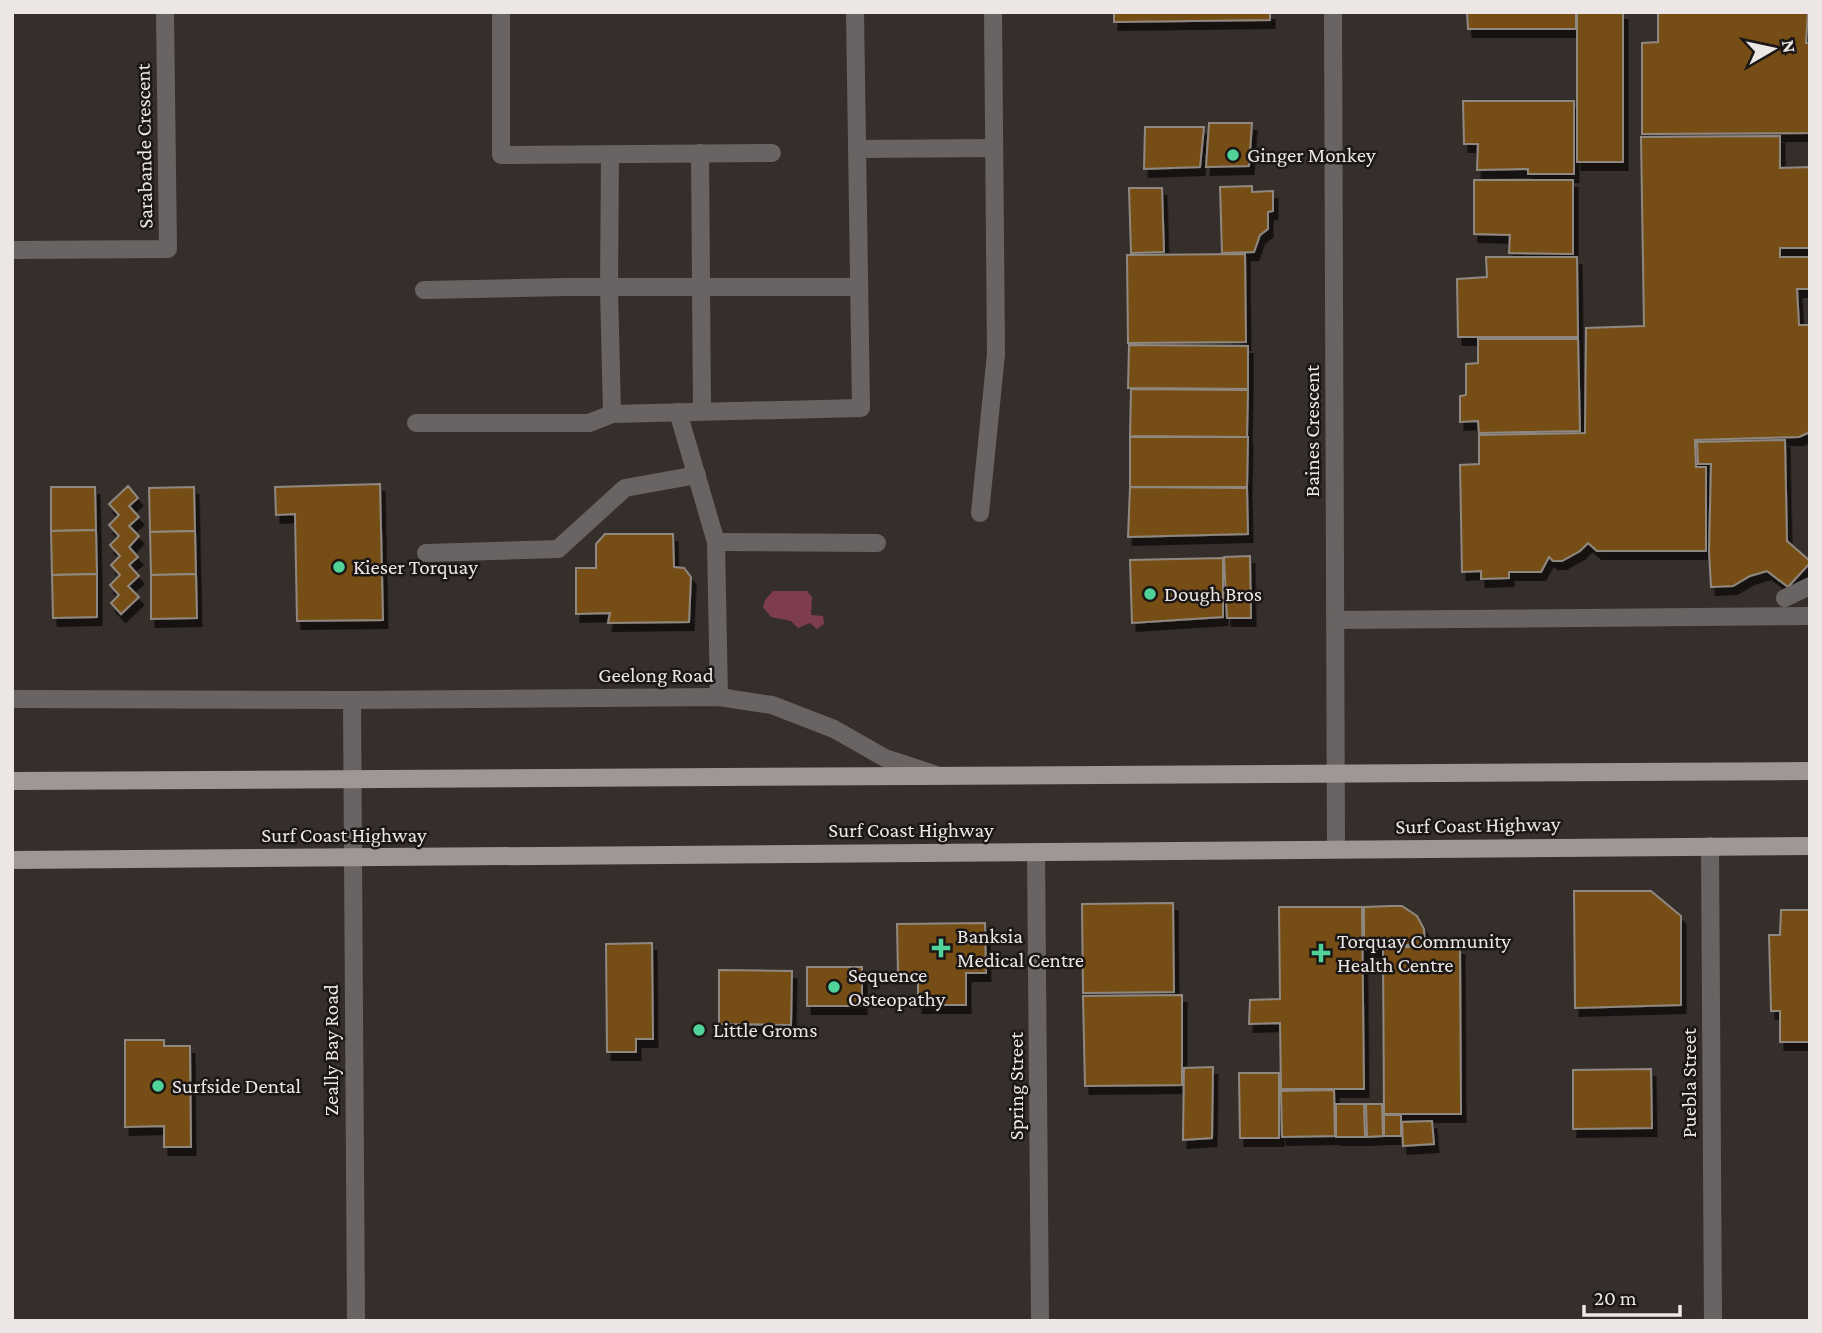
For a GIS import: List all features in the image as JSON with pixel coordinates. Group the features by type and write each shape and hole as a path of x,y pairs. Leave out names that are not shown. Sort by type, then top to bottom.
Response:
{"main road":[{"path":"12,781 1810,771"},
{"name":"Surf Coast Highway","path":"12,860 1810,846"}],"street":[{"name":"Sarabande Crescent","path":"12,250 168,249 165,12"},
{"path":"501,12 501,155 772,153"},
{"path":"416,423 589,423 612,414 861,408 855,12"},
{"path":"980,513 996,354 993,12"},
{"name":"Baines Crescent","path":"1333,12 1336,849"},
{"path":"857,149 994,148"},
{"path":"700,153 702,411"},
{"path":"610,154 612,414"},
{"path":"424,290 859,287"},
{"path":"678,412 716,542 719,697"},
{"path":"426,553 558,549 625,488 697,475"},
{"path":"716,542 877,543"},
{"path":"1785,598 1810,586"},
{"path":"1336,620 1810,616"},
{"name":"Geelong Road","path":"12,699 719,697 772,705 834,729 885,758 944,777"},
{"path":"352,700 353,779"},
{"name":"Zeally Bay Road","path":"353,779 356,1321"},
{"name":"Puebla Street","path":"1710,846 1713,1321"},
{"name":"Spring Street","path":"1036,852 1041,1321"}],"shaded area":[{"path":"773,591 807,591 812,597 811,615 823,616 824,624 817,629 810,623 798,628 791,621 771,617 763,607"}],"building":[{"path":"1114,12 1270,12 1270,20 1114,22"},
{"path":"1467,12 1576,12 1576,29 1468,29"},
{"path":"1577,12 1623,12 1623,162 1577,162"},
{"path":"1658,12 1808,12 1806,43 1810,43 1810,133 1642,134 1642,43 1658,42"},
{"path":"1463,101 1574,101 1574,174 1528,174 1528,169 1477,170 1478,144 1464,144"},
{"path":"1209,123 1252,123 1249,166 1206,167"},
{"path":"1145,127 1204,127 1200,167 1144,169"},
{"path":"1780,136 1780,168 1810,167 1810,248 1780,248 1780,257 1810,257 1810,289 1797,289 1799,325 1810,325 1810,432 1799,437 1695,440 1696,467 1706,467 1706,551 1597,551 1588,543 1562,561 1553,561 1549,557 1541,572 1509,572 1509,578 1481,579 1481,571 1462,572 1460,465 1479,464 1479,435 1585,433 1586,328 1644,326 1641,137"},
{"path":"1474,180 1573,180 1573,254 1509,253 1510,235 1474,234"},
{"path":"1252,186 1252,192 1273,191 1273,211 1268,212 1268,229 1260,235 1254,252 1222,253 1220,187"},
{"path":"1129,188 1162,188 1164,252 1131,253"},
{"path":"1245,254 1246,342 1128,343 1127,255"},
{"path":"1486,257 1577,257 1578,337 1458,337 1457,279 1487,277"},
{"path":"1478,339 1578,339 1580,431 1479,433 1478,421 1460,422 1460,396 1466,395 1466,364 1478,363"},
{"path":"1129,345 1248,346 1248,389 1128,388"},
{"path":"1131,389 1248,390 1247,437 1130,436"},
{"path":"1130,437 1248,437 1247,487 1130,487"},
{"path":"1785,440 1787,541 1810,563 1788,587 1767,571 1750,576 1733,586 1711,587 1711,464 1698,464 1697,442"},
{"name":"Kieser Torquay","path":"380,484 383,620 297,621 295,514 276,515 275,487"},
{"path":"128,486 138,498 129,506 139,517 129,526 139,536 129,547 138,557 129,565 139,576 128,586 139,597 121,614 111,603 119,595 110,585 120,575 111,565 120,556 110,545 119,536 109,525 119,515 109,504"},
{"path":"51,487 95,487 96,530 51,531"},
{"path":"194,487 195,531 150,532 149,488"},
{"path":"1130,487 1247,488 1248,534 1128,537"},
{"path":"96,530 97,574 52,575 51,531"},
{"path":"195,531 196,574 151,575 150,532"},
{"path":"605,534 673,534 674,567 684,568 691,577 689,622 608,623 610,613 576,614 576,568 596,568 596,544"},
{"path":"1250,556 1251,618 1227,618 1224,557"},
{"path":"1223,558 1223,617 1132,623 1130,560"},
{"path":"97,574 97,617 53,618 52,575"},
{"path":"196,574 197,618 151,619 151,575"},
{"path":"1574,891 1651,891 1681,916 1681,1005 1575,1008"},
{"path":"1173,903 1174,992 1083,993 1082,904"},
{"path":"1402,906 1417,916 1424,929 1425,945 1382,945 1382,949 1364,949 1364,907"},
{"name":"Torquay Community Health Centre","path":"1279,907 1362,907 1364,1089 1281,1089 1280,1023 1249,1024 1250,1000 1280,999"},
{"path":"1781,910 1810,910 1810,1042 1780,1042 1780,1011 1771,1011 1769,935 1780,935"},
{"name":"Banksia Medical Centre","path":"985,923 986,973 966,973 966,1005 918,1005 918,974 898,974 897,924"},
{"path":"652,943 653,1039 636,1039 636,1052 607,1052 606,944"},
{"path":"1383,947 1460,947 1461,1114 1384,1114"},
{"name":"Sequence Osteopathy","path":"807,967 862,967 862,1006 807,1006"},
{"path":"719,970 792,971 791,1025 719,1024"},
{"path":"1182,995 1182,1085 1085,1086 1083,996"},
{"name":"Surfside Dental","path":"125,1040 164,1040 164,1046 190,1046 191,1147 164,1147 164,1126 125,1127"},
{"path":"1213,1067 1212,1138 1183,1140 1184,1068"},
{"path":"1651,1069 1652,1128 1573,1129 1573,1070"},
{"path":"1239,1073 1279,1073 1279,1138 1240,1138"},
{"path":"1334,1090 1335,1136 1282,1137 1281,1091"},
{"path":"1336,1104 1364,1104 1365,1137 1336,1137"},
{"path":"1366,1104 1382,1104 1383,1136 1367,1137"},
{"path":"1384,1115 1401,1115 1401,1136 1384,1136"},
{"path":"1432,1121 1434,1144 1403,1146 1402,1122"}],"place":[{"name":"Ginger Monkey","path":"1233,155"},
{"name":"Kieser Torquay","path":"339,567"},
{"name":"Dough Bros","path":"1150,594"},
{"name":"Banksia Medical Centre","path":"941,948"},
{"name":"Torquay Community Health Centre","path":"1321,953"},
{"name":"Sequence Osteopathy","path":"834,987"},
{"name":"Little Groms","path":"699,1030"},
{"name":"Surfside Dental","path":"158,1086"}]}
